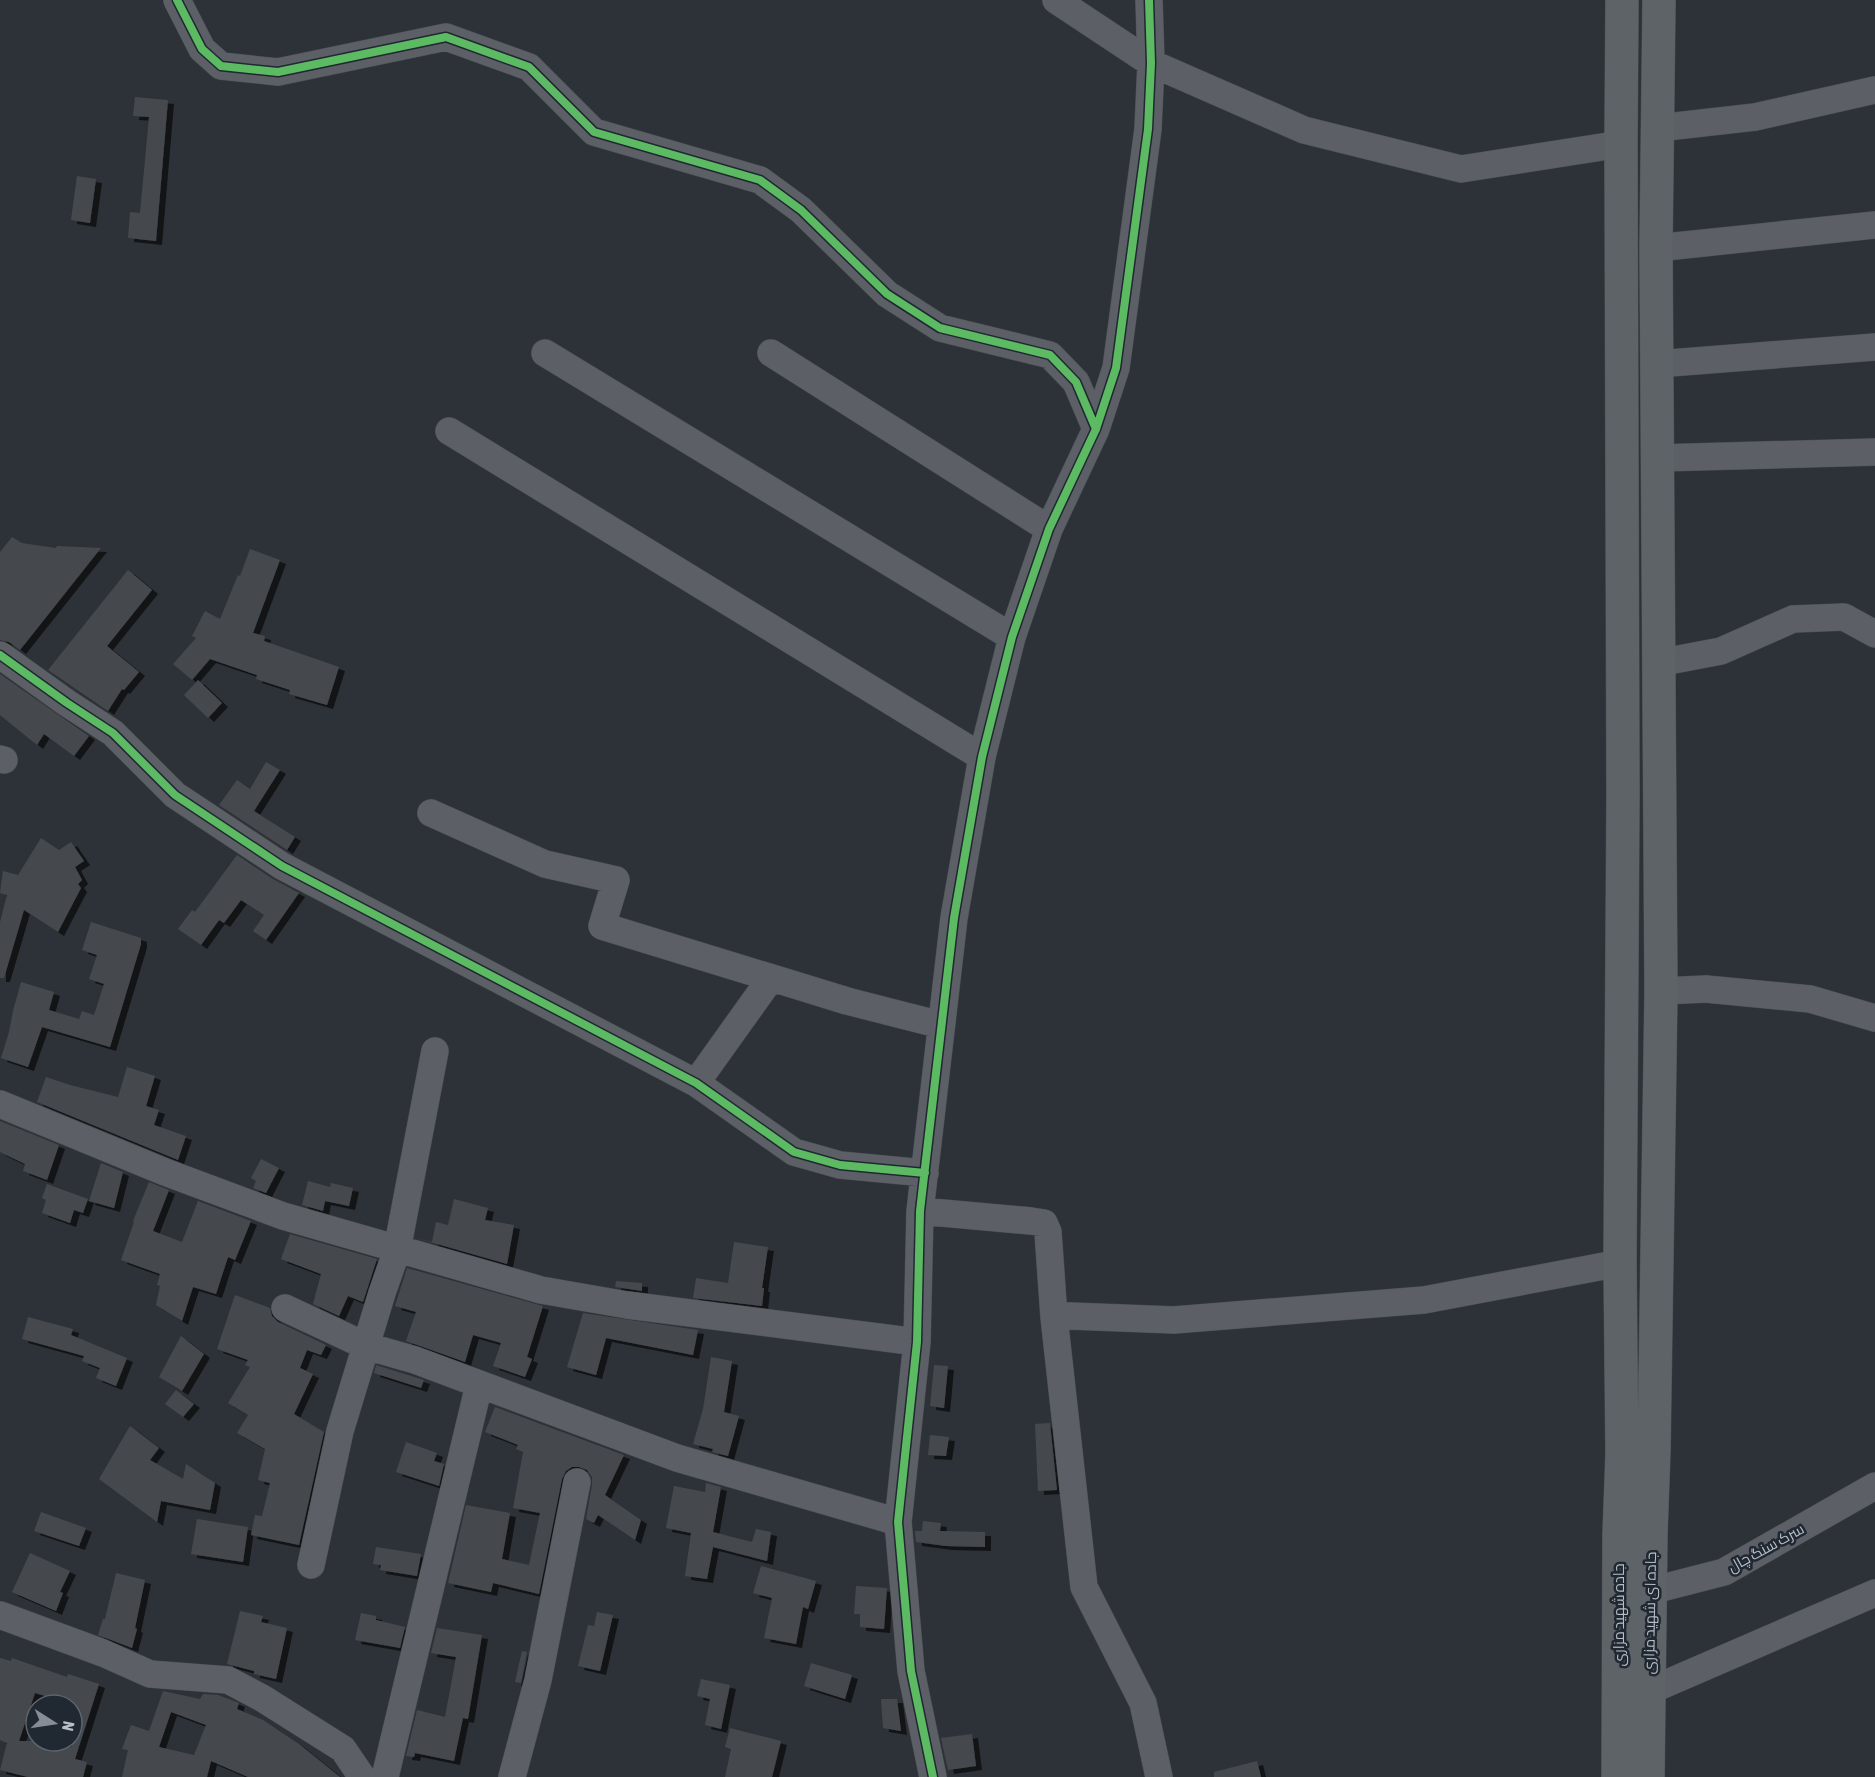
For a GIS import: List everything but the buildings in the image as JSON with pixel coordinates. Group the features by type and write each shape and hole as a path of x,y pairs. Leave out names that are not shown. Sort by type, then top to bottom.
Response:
{"main road":[{"name":"جاده شهید مزاری","path":"1617,1777 1635,1534 1622,1453 1620,1263 1623,794 1622,0"},
{"name":"جاده ای شهید مزاری","path":"1648,1777 1650,1591 1635,1534 1654,1450 1661,991 1656,248 1659,0"},
{"path":"1622,1453 1629,1464 1639,1467 1646,1463 1654,1450"}],"street":[{"path":"177,0 202,49 221,66 278,72 446,37 529,68 594,132 760,180 801,210 887,294 940,328 1050,355 1076,382 1096,429"},
{"path":"1056,0 1151,63 1304,130 1461,170 1621,144"},
{"path":"933,1777 911,1671 898,1522 917,1342 920,1211 954,918 982,757 1012,637 1049,529 1096,429 1116,368 1148,129 1151,63 1149,0"},
{"path":"1658,128 1755,117 1875,90"},
{"path":"1656,248 1875,225"},
{"path":"1657,364 1875,347"},
{"path":"771,353 1049,529"},
{"path":"545,354 1012,637"},
{"path":"449,430 982,757"},
{"path":"1658,458 1875,452"},
{"path":"1658,663 1721,651 1793,619 1844,617 1875,634"},
{"path":"0,655 113,733 175,795 282,866 696,1083 794,1152 840,1165 925,1173"},
{"path":"431,813 545,864 616,879 602,926 847,1001 941,1025"},
{"path":"696,1083 771,978"},
{"path":"1661,991 1706,989 1810,999 1875,1018"},
{"path":"311,1565 340,1431 381,1293 397,1250 435,1051"},
{"path":"0,1104 165,1172 272,1212 541,1290 605,1302 917,1342"},
{"path":"920,1211 1044,1223 1048,1232 1054,1317 1084,1587 1143,1703 1159,1777"},
{"path":"1054,1317 1174,1320 1425,1300 1620,1263"},
{"path":"285,1308 366,1346 415,1360 677,1458 898,1522"},
{"path":"385,1777 479,1385"},
{"path":"512,1777 538,1680 577,1482"},
{"name":"سرک سنگ چال","path":"1650,1591 1724,1572 1875,1486"},
{"path":"1649,1691 1875,1593"},
{"path":"0,1615 103,1653 150,1674 228,1680 262,1698 343,1749 362,1777"}],"cycle path":[{"path":"177,0 202,49 221,66 278,72 446,37 529,67 594,132 760,180 801,210 887,294 940,328 1050,355 1076,382 1096,429"},
{"path":"933,1777 911,1671 898,1522 917,1342 920,1211 954,918 982,757 1012,637 1049,529 1096,429 1116,368 1148,129 1151,63 1149,0"},
{"path":"0,655 113,733 175,795 282,866 696,1083 794,1152 840,1165 925,1173"}]}
